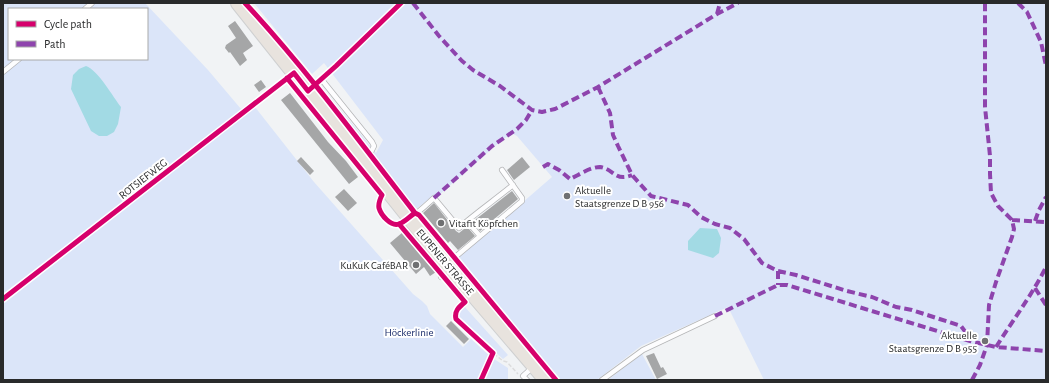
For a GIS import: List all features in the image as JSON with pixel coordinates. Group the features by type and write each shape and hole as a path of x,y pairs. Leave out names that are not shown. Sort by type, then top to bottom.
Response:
{"main road":[{"name":"EUPENER STRASSE","path":"238,3 409,218 446,270 505,332 546,380"}],"lane":[{"path":"3,72 18,60"},
{"name":"ROTSIEFWEG","path":"3,299 294,73"},
{"path":"308,90 322,80 372,142 374,146 370,154 363,159"},
{"path":"446,270 480,236 522,201 522,198 502,170"},
{"path":"409,218 434,198 459,228 482,208 490,204 513,185"},
{"path":"472,227 480,236"},
{"path":"602,380 643,350 715,316"},
{"path":"525,378 534,366"}],"path":[{"path":"465,302 456,310 456,319 493,353 503,361 507,362 519,376 525,378"},
{"path":"507,362 510,359"}],"green space":[{"name":"Höckerlinie","path":"3,3 145,3 208,70 241,109 251,102 314,182 413,294 427,306 430,314 463,347 471,339 491,357 508,368 508,380 3,380"},
{"path":"254,3 1046,3 1046,380 764,380 728,307 641,346 597,380 560,380 457,259 552,177 517,136 513,134 505,138 494,147 438,196 434,195 415,210 390,177 385,179 320,96 318,91 322,87 376,153 383,140 324,63 312,74"},
{"path":"464,306 508,355 503,359 459,319 457,315"},
{"path":"642,354 656,380 609,379"}],"water":[{"path":"86,66 91,68 100,78 121,107 118,124 114,132 107,136 99,136 91,131 71,89 73,75 79,69"},
{"path":"700,228 717,229 721,238 719,253 713,258 688,250 688,241"}],"building":[{"path":"235,21 253,46 243,53 247,60 240,66 230,52 229,53 225,48 226,45 236,38 228,26"},
{"path":"261,80 266,87 259,92 254,85"},
{"path":"290,93 328,142 346,161 358,177 349,184 281,100"},
{"path":"301,157 314,171 310,175 297,161"},
{"path":"522,157 530,167 514,180 507,170"},
{"path":"344,189 357,203 348,211 335,197"},
{"path":"512,191 518,199 480,231 475,224 471,223"},
{"name":"Vitafit Köpfchen","path":"434,203 456,231 459,233 469,225 469,229 475,236 458,250 450,241 448,243 423,213"},
{"path":"403,232 436,272 430,276 424,267 416,274 390,243"},
{"path":"451,321 469,339 464,344 446,326"},
{"path":"654,353 661,368 663,367 667,374 657,379 646,356"}],"marked path":[{"path":"413,3 439,36 462,61 473,70 500,86 532,110 542,112 555,109 598,87 717,14 738,3"},
{"path":"717,14 720,3"},
{"path":"972,380 980,365 987,345 989,305 1014,229 1012,220 998,206 991,193 990,156 985,107 985,3"},
{"path":"1018,3 1027,12 1041,42 1046,66"},
{"path":"598,87 610,113 613,135 632,175 651,196 688,205 701,217 715,224 730,228 744,239 762,263 778,271 778,285"},
{"path":"434,198 492,146 517,129 526,120 532,110"},
{"path":"543,167 548,164 559,170 570,179 596,167 605,168 622,177 632,175"},
{"path":"1035,221 1046,197"},
{"path":"1012,220 1046,222"},
{"path":"996,347 1029,297 1046,267"},
{"path":"778,271 872,297 896,307 912,310 961,326 970,341"},
{"path":"715,316 778,285 787,285 970,341 996,347 1046,351"},
{"path":"1035,288 1046,305"}],"cycle path":[{"path":"245,3 290,54 415,213 419,215 556,380"},
{"path":"3,299 294,73 308,91 401,3"},
{"path":"287,78 382,195 379,208 387,220 393,224 399,224 415,213"},
{"path":"399,224 465,302 456,311 456,319 493,353 481,380"}],"place":[{"name":"Aktuelle Staatsgrenze D B 956","path":"567,196"},
{"name":"Vitafit Köpfchen","path":"441,223"},
{"name":"KuKuK CaféBAR","path":"416,265"},
{"name":"Aktuelle Staatsgrenze D B 955","path":"985,341"}]}
